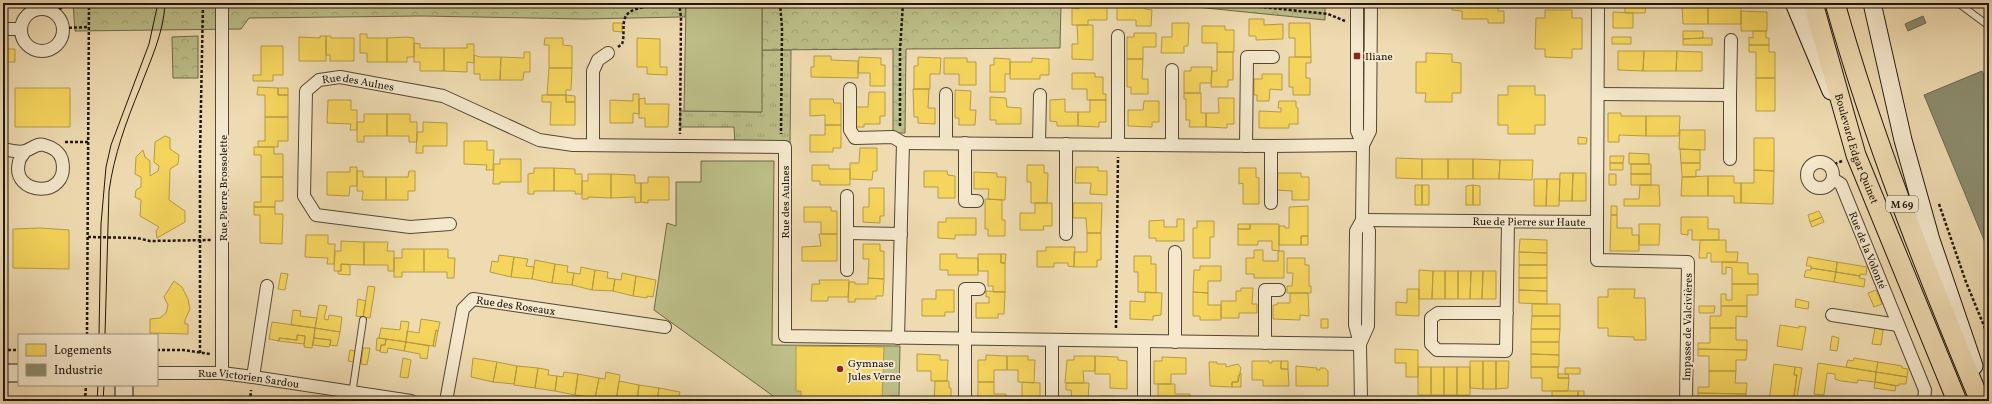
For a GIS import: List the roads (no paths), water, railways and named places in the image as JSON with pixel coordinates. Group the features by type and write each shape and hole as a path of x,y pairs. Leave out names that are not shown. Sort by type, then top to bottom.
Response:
{"main road":[{"path":"1794,3 1845,123"},
{"name":"Boulevard Edgar Quinet","path":"1813,3 1845,123 1856,155 1957,401"},
{"name":"M 69","path":"1835,3 1866,102 1925,267 1980,401"},
{"path":"1872,3 1903,140 1931,240 1985,401"},
{"path":"3,373 18,374"},
{"path":"124,386 124,401"}],"street":[{"name":"Rue Pierre Brossolette","path":"222,3 222,374"},
{"path":"1357,3 1356,131 1363,145"},
{"path":"1361,401 1360,344 1355,325 1356,231 1362,220 1363,145 1370,131 1371,3"},
{"name":"Rue de Pierre sur Haute","path":"1362,220 1597,222 1598,3"},
{"path":"41,8 49,9 56,13 60,17 64,28 60,43 54,48 39,51 26,43 21,29 23,21 27,15 34,10 41,8"},
{"path":"3,29 21,29"},
{"path":"1118,36 1118,145"},
{"path":"1730,159 1731,40"},
{"path":"593,145 593,71 598,60 608,53"},
{"path":"1246,146 1247,57 1273,57"},
{"path":"1172,70 1172,145"},
{"name":"Rue des Aulnes","path":"450,224 410,227 316,215 304,196 306,91 319,80 340,77 443,96 539,140 573,145 786,147 785,336 898,338"},
{"path":"850,89 850,130 855,138 892,137 901,142 946,143 1246,146 1363,145"},
{"path":"946,94 946,143"},
{"path":"1598,94 1730,95"},
{"path":"1039,144 1040,95"},
{"path":"901,142 901,234 898,338 1360,344"},
{"path":"966,143 965,201 977,201"},
{"path":"3,149 25,151 33,146 42,144 52,147 61,156 64,168 60,180 50,188 38,190 26,185 19,175 18,162 25,151"},
{"path":"1066,144 1066,234"},
{"path":"1271,146 1271,203"},
{"name":"Rue de la Volonté","path":"1833,179 1841,184 1925,390 1924,401"},
{"path":"847,196 847,270"},
{"path":"1506,313 1438,313 1431,318 1431,344 1438,350 1506,350 1508,222"},
{"name":"Impasse de Valcivières","path":"1597,222 1597,260 1688,262 1686,401"},
{"path":"847,233 901,234"},
{"path":"1175,252 1175,342"},
{"path":"253,377 267,286"},
{"path":"965,401 966,289 979,289"},
{"path":"1265,343 1265,290 1278,290"},
{"name":"Rue des Roseaux","path":"446,401 463,309 473,299 665,327"},
{"path":"1832,315 1898,325"},
{"path":"1052,340 1052,401"},
{"path":"1144,341 1144,401"},
{"name":"Rue Victorien Sardou","path":"158,373 222,374 253,377 351,397 411,401"}],"lane":[{"path":"1958,3 1989,26"},
{"path":"351,397 363,320"}],"tram line":[{"path":"99,334 101,224 106,167 111,145 149,44 158,3"},
{"path":"105,334 109,191 111,178 125,126 159,36 165,3"},
{"path":"97,401 98,386"},
{"path":"103,401 104,386"}],"place":[{"name":"Iliane","path":"1357,56"},
{"name":"Gymnase Jules Verne","path":"840,369"}]}
